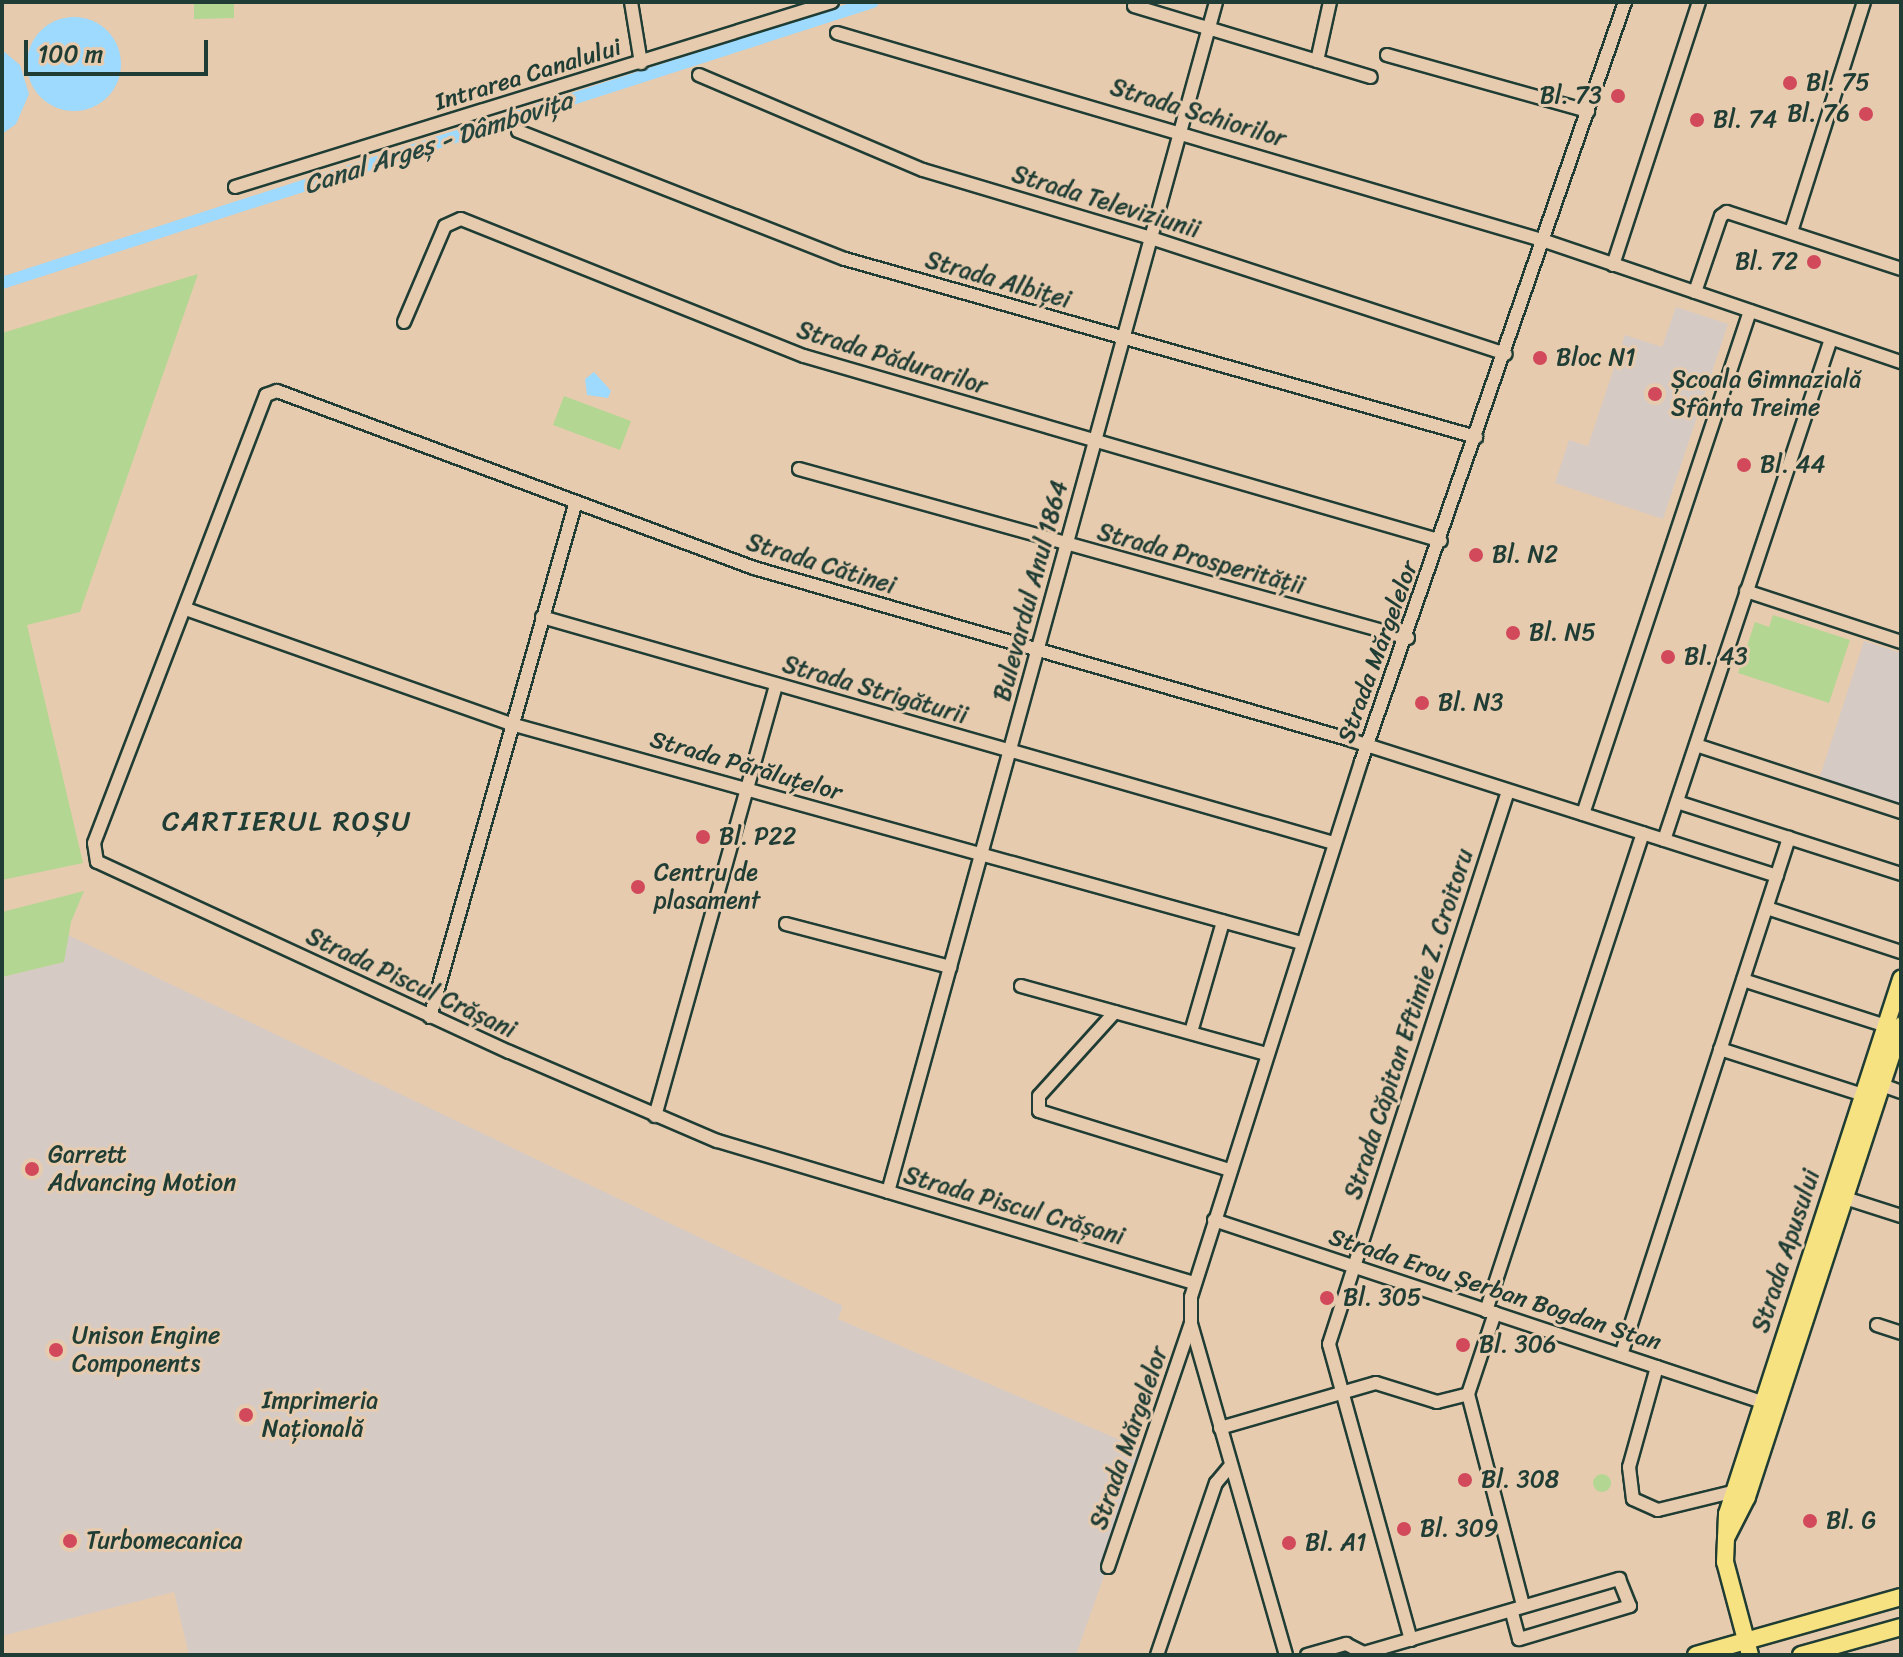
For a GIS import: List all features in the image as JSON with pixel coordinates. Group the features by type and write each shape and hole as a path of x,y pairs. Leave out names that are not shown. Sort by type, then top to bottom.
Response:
{"main road":[{"name":"Strada Apusului","path":"1748,1648 1725,1562 1725,1539 1895,1028 1901,979"},
{"name":"Strada Apusului","path":"1769,1405 1845,1198 1874,1093"},
{"path":"1696,1655 1748,1648 1901,1597"},
{"path":"1801,1655 1901,1627"}],"street":[{"path":"631,2 641,63"},
{"name":"Intrarea Canalului","path":"235,187 832,2"},
{"name":"Bulevardul Anul 1864","path":"888,1192 1216,2"},
{"path":"1317,61 1330,2"},
{"name":"Strada Mărgelelor","path":"1108,1567 1191,1323 1194,1283 1334,843 1408,638 1625,2"},
{"path":"1613,265 1699,2"},
{"path":"1791,232 1864,2"},
{"path":"1134,6 1371,77"},
{"name":"Strada Schiorilor","path":"837,33 1181,130 1545,241 1901,362"},
{"path":"1387,55 1588,111"},
{"name":"Strada Televiziunii","path":"699,75 923,170 1151,238 1506,354"},
{"name":"Strada Albiței","path":"518,131 845,259 1476,437"},
{"path":"1695,292 1724,214 1791,232 1901,269"},
{"name":"Strada Pădurarilor","path":"404,322 445,226 461,219 804,356 1441,541"},
{"path":"1583,814 1750,311"},
{"path":"1664,840 1831,339"},
{"name":"Strada Cătinei","path":"270,391 754,568 1038,648 1370,747 1777,876"},
{"name":"Strada Piscul Crășani","path":"270,391 94,843 97,862 430,1017 717,1141 1194,1283"},
{"name":"Strada Prosperității","path":"799,469 1408,638"},
{"path":"430,1017 575,505"},
{"path":"1746,591 1901,642"},
{"name":"Strada Părăluțelor","path":"186,609 511,724 1301,943"},
{"name":"Strada Strigăturii","path":"542,617 1334,843"},
{"path":"655,1116 776,685"},
{"path":"1696,745 1901,812"},
{"name":"Strada Căpitan Eftimie Z. Croitoru","path":"1411,1640 1329,1344 1508,791"},
{"path":"1677,802 1901,874"},
{"path":"1523,1605 1468,1394 1491,1312 1643,833"},
{"path":"1621,1355 1789,838"},
{"path":"1767,908 1901,952"},
{"path":"1191,1032 1223,922"},
{"path":"786,924 950,967"},
{"path":"1743,980 1895,1028"},
{"path":"1021,986 1267,1054"},
{"path":"1115,1012 1039,1096 1039,1111 1230,1170"},
{"path":"1720,1049 1874,1093 1901,1092"},
{"path":"1845,1198 1901,1216"},
{"name":"Strada Erou Șerban Bogdan Stan","path":"1214,1220 1769,1405"},
{"name":"Strada Mărgelelor","path":"1191,1323 1286,1655"},
{"path":"1877,1325 1901,1333"},
{"path":"1657,1367 1629,1467 1633,1499 1658,1510 1740,1494"},
{"path":"1220,1428 1376,1383 1437,1402 1468,1394"},
{"path":"1157,1655 1216,1483 1231,1465"},
{"path":"1307,1655 1346,1644 1364,1653 1619,1579 1630,1608 1519,1639 1512,1612"}],"shaded area":[{"name":"Școala Gimnazială Sfânta Treime","path":"1676,307 1728,324 1663,519 1555,483 1569,440 1588,446 1625,335 1662,347"},
{"path":"1864,641 1901,653 1901,806 1819,779"},
{"path":"68,935 843,1306 838,1319 1148,1452 1076,1655 189,1655 174,1592 2,1636 2,977 64,962"}],"green space":[{"path":"194,2 234,2 234,18 194,19"},
{"path":"198,274 80,612 27,625 83,863 2,880 2,333"},
{"path":"564,396 631,421 620,450 553,425"},
{"path":"1773,615 1850,640 1829,703 1738,673 1755,622 1769,627"},
{"path":"84,891 71,922 64,962 2,977 2,912"},
{"path":"1598,1474 1606,1474 1611,1483 1609,1490 1598,1492 1593,1487 1593,1479"}],"water":[{"path":"74,17 92,21 107,31 117,46 121,64 117,82 107,97 92,107 74,111 56,107 41,97 31,82 27,64 31,46 41,31 56,21"},
{"path":"2,50 20,65 29,94 16,124 2,134"},
{"path":"594,372 611,391 608,398 587,395 585,379"}],"waterway":[{"name":"Canal Argeș - Dâmbovița","path":"2,283 873,2"}],"place":[{"name":"Bl. 75","path":"1790,83"},
{"name":"Bl. 73","path":"1618,96"},
{"name":"Bl. 76","path":"1866,114"},
{"name":"Bl. 74","path":"1697,120"},
{"name":"Bl. 72","path":"1814,262"},
{"name":"Bloc N1","path":"1540,358"},
{"name":"Școala Gimnazială Sfânta Treime","path":"1655,394"},
{"name":"Bl. 44","path":"1744,465"},
{"name":"Bl. N2","path":"1476,555"},
{"name":"Bl. N5","path":"1513,633"},
{"name":"Bl. 43","path":"1668,657"},
{"name":"Bl. N3","path":"1422,703"},
{"name":"Bl. P22","path":"703,837"},
{"name":"Centru de plasament","path":"638,887"},
{"name":"Garrett Advancing Motion","path":"32,1169"},
{"name":"Bl. 305","path":"1327,1298"},
{"name":"Bl. 306","path":"1463,1345"},
{"name":"Unison Engine Components","path":"56,1350"},
{"name":"Imprimeria Națională","path":"246,1415"},
{"name":"Bl. 308","path":"1465,1480"},
{"name":"Bl. G","path":"1810,1521"},
{"name":"Bl. 309","path":"1404,1529"},
{"name":"Turbomecanica","path":"70,1541"},
{"name":"Bl. A1","path":"1289,1543"}],"district":[{"name":"CARTIERUL ROȘU","path":"287,821"}]}
